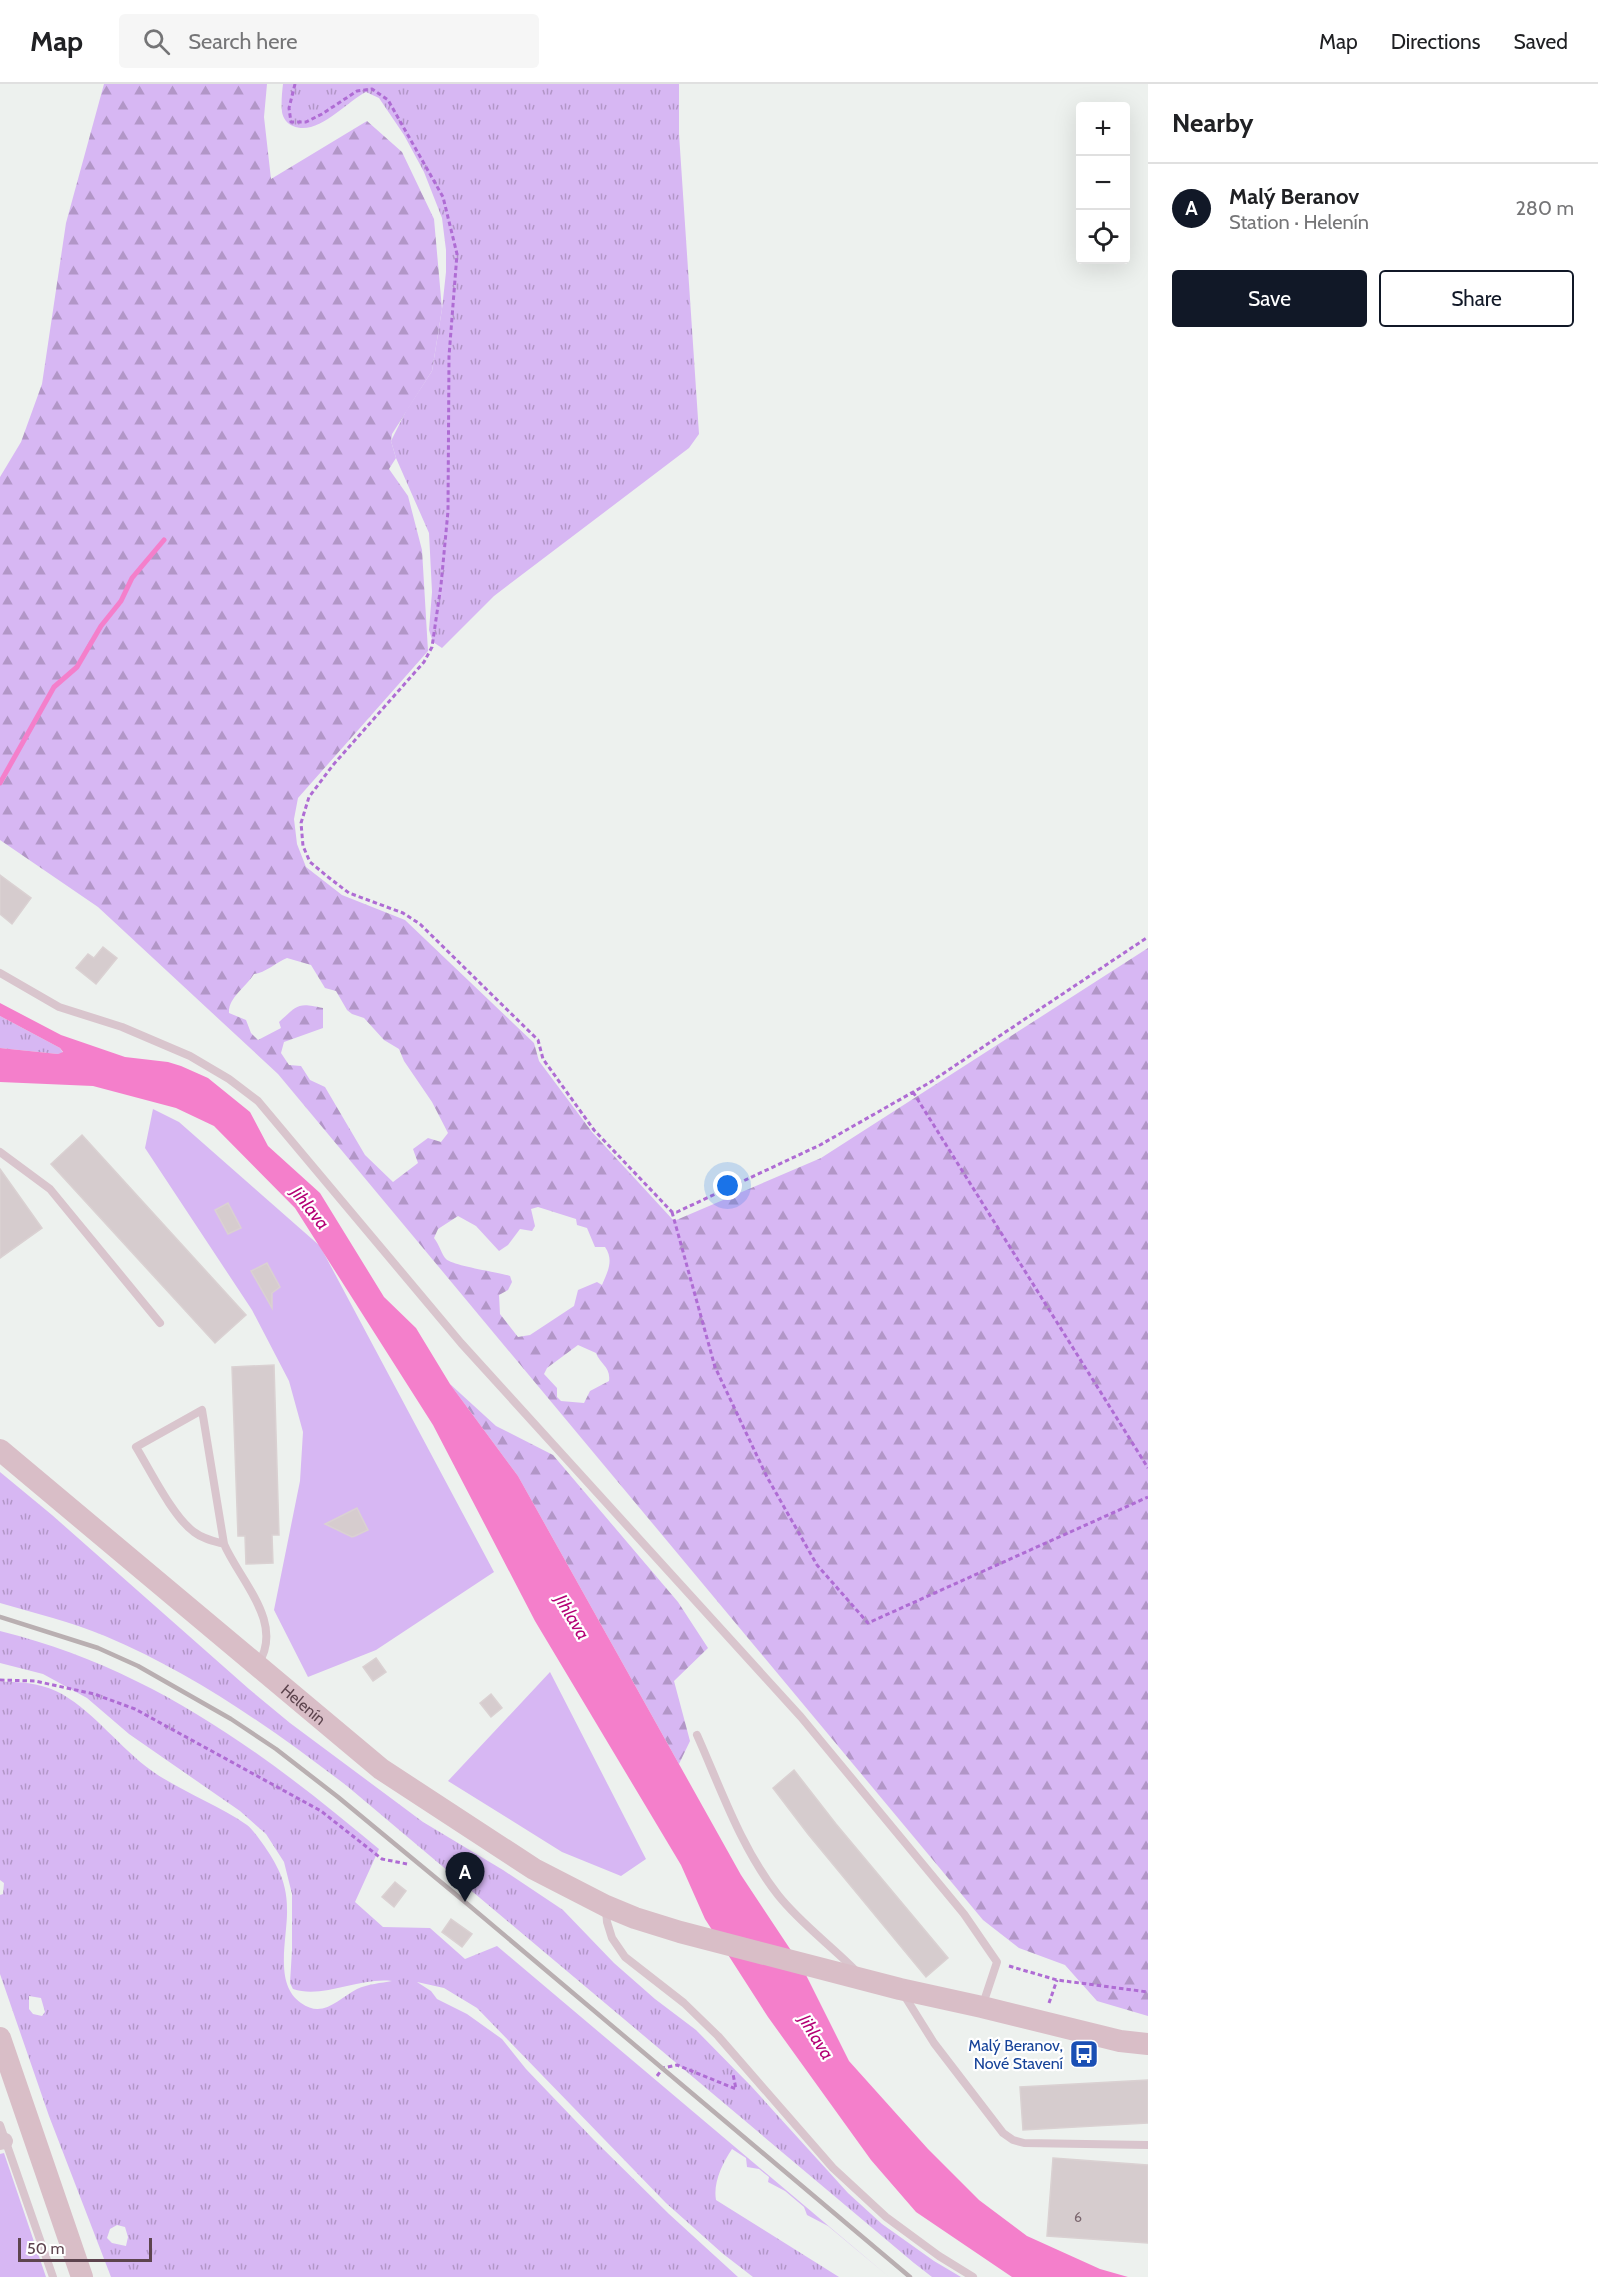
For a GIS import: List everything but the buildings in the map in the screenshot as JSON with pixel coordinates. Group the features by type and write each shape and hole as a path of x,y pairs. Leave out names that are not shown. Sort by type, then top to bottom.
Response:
{"street":[{"name":"Helenín","path":"0,1450 381,1769 534,1869 606,1906 680,1932 900,1989 1120,2041 1148,2044"},
{"path":"0,2038 82,2277"}],"lane":[{"path":"0,973 59,1007 122,1027 190,1056 229,1079 258,1101 462,1343 801,1717 964,1914 996,1962 982,2007"},
{"path":"0,1152 50,1189 160,1323"},
{"path":"224,1544 206,1539 192,1531 178,1514 136,1447 202,1410 224,1544 232,1563 260,1607 267,1630 263,1656 258,1664"},
{"path":"697,1735 742,1838 765,1876 780,1897 865,1980"},
{"path":"606,1906 607,1922 612,1938 625,1957 684,2003 718,2037 833,2168 886,2217 939,2256 973,2277"},
{"path":"900,1989 934,2043 966,2087 1003,2133 1013,2140 1024,2143 1148,2145"},
{"path":"2,2136 53,2277"}],"path":[{"path":"295,84 289,108 291,122 306,122 357,91 372,89 388,100 443,196 457,254 449,356 448,511 432,647 424,662 333,765 309,796 301,823 303,846 310,862 349,893 403,913 420,924 538,1040 543,1059 594,1130 672,1212 715,1367 767,1477 817,1565 868,1623 1148,1497"},
{"path":"672,1212 677,1212 820,1145 913,1092 1148,937"},
{"path":"913,1092 1148,1468"},
{"path":"0,1680 35,1681 94,1694 135,1709 321,1811 382,1859 407,1864"},
{"path":"996,1962 1057,1980 1148,1992"},
{"path":"1050,2001 1057,1980"},
{"path":"657,2076 663,2068 677,2065 736,2089 732,2070"}],"green space":[{"path":"104,84 267,84 264,117 271,179 367,121 402,152 434,219 442,309 432,371 392,434 391,441 396,458 389,469 408,496 422,550 428,651 298,798 294,819 297,844 306,867 342,895 405,920 534,1043 539,1061 592,1132 674,1221 821,1158 1148,948 1148,2016 1097,2001 1065,1965 1019,1948 983,1920 278,1074 98,907 0,840 0,477 21,442 42,384 66,223","holes":["287,958 311,965 325,988 336,991 347,1010 364,1018 384,1040 399,1049 448,1133 441,1142 428,1138 413,1149 418,1163 393,1182 365,1155 325,1087 310,1080 301,1066 289,1065 281,1053 284,1042 323,1028 323,1008 298,1006 279,1022 281,1028 258,1040 251,1033 246,1020 229,1013 234,997 254,974","538,1207 576,1219 577,1225 587,1228 595,1247 605,1247 609,1256 609,1266 602,1285 597,1282 578,1290 574,1306 530,1335 518,1337 500,1314 499,1295 508,1290 512,1282 510,1276 450,1262 434,1238 438,1229 458,1216 476,1226 499,1251 508,1245 520,1229 532,1231 535,1226 531,1209","578,1345 596,1353 607,1369 609,1381 590,1391 584,1403 561,1401 557,1397 557,1388 544,1374 547,1368"]},
{"path":"283,84 679,84 679,134 699,434 689,448 494,596 442,648 433,642 429,630 432,592 429,533 396,458 391,441 406,411 432,371 446,272 442,218 424,172 404,135 379,98 366,92 321,123 302,128 291,125 283,116"},
{"path":"0,1016 60,1048 63,1053 0,1048"},
{"path":"153,1109 179,1122 320,1246 494,1572 376,1650 308,1677 274,1610 300,1481 303,1432 289,1381 252,1310 145,1148"},
{"path":"450,1384 496,1426 553,1455 678,1602 708,1648 674,1681 690,1741 679,1764 518,1476"},
{"path":"0,1472 290,1723 423,1822 503,1870 563,1910 614,1963 655,1999 696,2030 751,2086 848,2193 882,2224 961,2277 932,2277 914,2263 347,1786 290,1743 200,1684 138,1651 79,1626 0,1603"},
{"path":"0,1631 55,1647 106,1667 155,1691 248,1747 336,1813 379,1849 355,1902 383,1927 430,1928 465,1959 497,1946 889,2277 828,2226 807,2215 804,2207 785,2191 768,2182 769,2177 759,2169 747,2167 746,2158 732,2149 719,2174 716,2200 839,2277 753,2277 722,2253 666,2203 477,2008 444,1988 417,1982 431,1991 437,1999 467,2014 502,2039 526,2069 594,2140 669,2214 738,2277 111,2277 49,2116 0,1974 0,1895 3,1894 4,1883 0,1880 0,1682 32,1684 62,1694 86,1711 152,1771 250,1828 273,1859 286,1893 285,1972 292,1995 301,2003 316,2009 323,2008 361,1987 392,1981 367,1982 317,1991 293,1989 290,1983 292,1894 284,1862 266,1834 240,1811 129,1734 87,1698 43,1674 0,1663","holes":["29,1996 41,1998 45,2012 42,2016 33,2014 29,2009","117,2225 125,2227 128,2237 126,2246 112,2243 107,2238 110,2229"]},
{"path":"550,1672 646,1859 621,1876 562,1852 448,1781"},
{"path":"4,2153 46,2277 0,2277 0,2154"}],"water":[{"name":"Jihlava","path":"0,1003 61,1035 125,1057 168,1062 181,1066 208,1078 250,1112 268,1146 320,1193 384,1297 416,1328 450,1384 518,1476 741,1875 802,1967 849,2061 928,2149 979,2200 1027,2236 1100,2269 1128,2277 1012,2277 916,2212 871,2160 768,2017 705,1919 681,1865 535,1621 433,1425 295,1208 214,1126 176,1108 93,1086 0,1082 0,1048 58,1054 63,1052 60,1048 0,1016"}],"waterway":[{"path":"0,783 54,687 77,667 101,626 121,601 132,578 164,540"}],"railway":[{"path":"0,1617 98,1648 138,1666 231,1719 276,1749 465,1902 910,2277"}],"place":[{"name":"Malý Beranov","path":"465,1902"},
{"name":"Malý Beranov, Nové Stavení","path":"1084,2054"}]}
